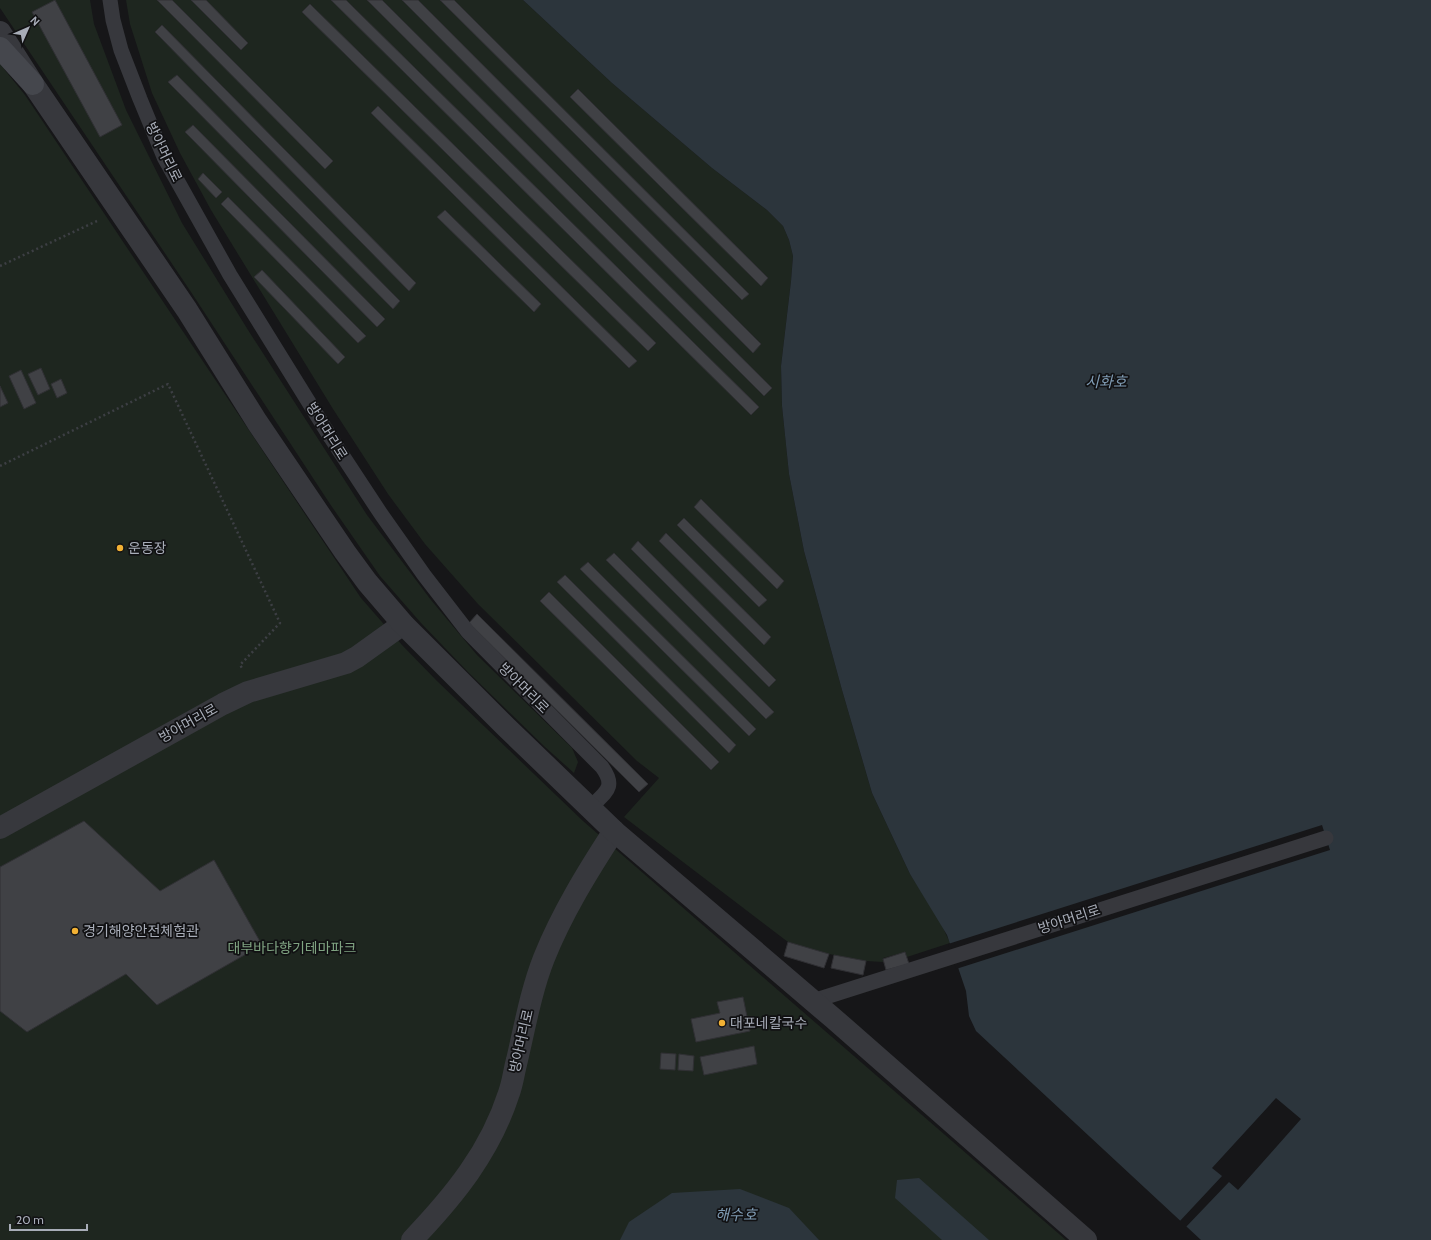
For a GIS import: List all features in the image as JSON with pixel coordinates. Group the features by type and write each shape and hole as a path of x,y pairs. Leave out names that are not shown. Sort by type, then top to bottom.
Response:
{"main road":[{"path":"0,48 32,84"}],"street":[{"path":"0,32 32,84 187,310 257,422 345,552 367,582 403,624 506,727 614,831 813,1001 1086,1240"},
{"name":"방아머리로","path":"0,828 223,704 248,692 346,663 357,657 403,624"},
{"name":"방아머리로","path":"412,1240 438,1212 468,1175 492,1135 509,1092 532,993 544,958 562,920 599,854 614,831"}],"lane":[{"name":"방아머리로","path":"110,0 113,20 121,50 164,157 230,275 331,438 381,514 424,575 468,632 602,767 609,776 610,783 607,791 590,808"},
{"name":"방아머리로","path":"813,1001 1326,838"}],"path":[{"path":"0,266 100,219"},
{"path":"0,466 168,384 280,623 240,664 242,670"}],"green space":[{"path":"0,0 90,0 94,24 126,110 182,223 248,330 367,515 431,600 477,655 572,748 578,762 574,773 468,672 421,623 380,576 330,504 191,292 0,8"},
{"path":"126,0 523,0 612,83 712,168 767,210 783,226 789,240 793,256 781,366 782,406 789,474 804,551 872,793 910,874 939,919 950,943 907,957 905,952 883,958 883,962 866,961 829,954 788,942 624,817 659,778 637,761 478,604 425,544 388,494 333,409 211,210 180,153 152,93 130,24"},
{"name":"대부바다향기테마파크","path":"0,64 25,95 361,598 402,645 437,681 583,821 1066,1240 0,1240"}],"water":[{"name":"시화호","path":"523,0 1431,0 1431,1240 1201,1240 976,1031 969,1016 966,991 947,935 910,874 872,793 804,551 789,474 782,406 781,366 793,256 789,240 783,226 767,210 712,168 612,83"},
{"path":"919,1178 989,1240 942,1240 895,1198 897,1180"},
{"name":"해수호","path":"740,1189 789,1208 819,1240 620,1240 629,1222 672,1193"}],"pier":[{"path":"1322,825 1330,850 956,969 948,944"},
{"path":"1276,1098 1301,1119 1238,1190 1229,1182 1185,1228 1179,1222 1222,1176 1212,1168"}],"building":[{"path":"55,0 122,125 100,137 32,12"},
{"path":"157,0 172,0 333,161 325,169"},
{"path":"191,0 206,0 248,43 241,50"},
{"path":"331,0 346,0 759,407 751,415"},
{"path":"367,0 382,0 772,388 764,396"},
{"path":"402,0 418,0 761,344 753,353"},
{"path":"440,0 454,0 749,294 742,300"},
{"path":"310,4 656,343 648,351 302,12"},
{"path":"162,25 416,283 409,291 155,32"},
{"path":"177,75 400,301 393,309 168,82"},
{"path":"578,89 768,278 761,286 570,97"},
{"path":"378,106 637,361 629,368 371,113"},
{"path":"193,125 385,319 377,327 185,132"},
{"path":"203,173 222,192 216,198 198,179"},
{"path":"228,197 366,336 358,343 221,204"},
{"path":"445,210 541,304 534,312 437,217"},
{"path":"262,270 345,357 338,364 254,277"},
{"path":"41,368 50,389 38,395 28,374"},
{"path":"21,370 36,403 24,409 9,376"},
{"path":"61,379 67,393 57,398 51,384"},
{"path":"0,386 8,403 0,407"},
{"path":"701,499 784,581 777,589 694,507"},
{"path":"684,518 767,600 759,607 677,525"},
{"path":"666,533 771,637 764,645 659,541"},
{"path":"638,541 776,680 769,687 631,549"},
{"path":"614,553 774,712 766,719 606,560"},
{"path":"588,562 756,729 749,736 580,569"},
{"path":"565,575 736,745 729,753 557,582"},
{"path":"549,592 719,762 711,770 540,601"},
{"path":"477,614 648,784 639,792 469,623"},
{"path":"84,821 160,891 214,860 262,945 157,1005 126,974 27,1032 0,1011 0,867"},
{"path":"788,942 829,954 824,968 784,956"},
{"path":"905,952 909,964 886,970 883,959"},
{"path":"834,955 866,961 863,975 831,968"},
{"path":"743,997 750,1031 696,1042 691,1019 720,1013 717,1002"},
{"path":"754,1046 757,1064 704,1075 700,1057"},
{"path":"661,1053 676,1054 675,1070 660,1069"},
{"path":"679,1054 694,1056 693,1071 678,1070"}],"place":[{"name":"운동장","path":"120,548"},
{"name":"경기해양안전체험관","path":"75,931"},
{"name":"대포네칼국수","path":"722,1023"}]}
